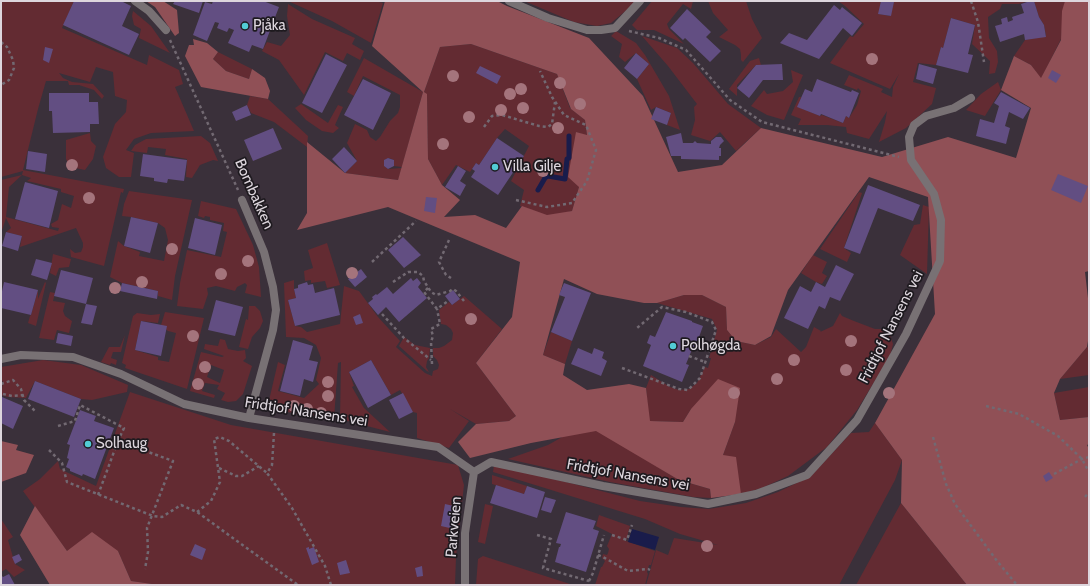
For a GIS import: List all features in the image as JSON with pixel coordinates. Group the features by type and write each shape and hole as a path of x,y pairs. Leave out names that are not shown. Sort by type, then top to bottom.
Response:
{"street":[{"path":"135,1 149,11 166,30"},
{"path":"508,1 548,18 587,30 615,28 640,1"},
{"name":"Fridtjof Nansens vei","path":"1,359 21,355 73,357 121,374 184,404 249,418 438,447 474,472 491,462 603,486 708,504 756,494 807,475 857,420 906,334 940,261 941,220 934,194 911,160 909,137 914,125 926,116 954,108 971,98"},
{"name":"Bombakken","path":"242,200 264,252 273,287 276,310 273,330 249,418"},
{"name":"Parkveien","path":"465,585 465,532 474,472"}],"path":[{"path":"971,1 978,22 984,62"},
{"path":"615,28 659,38 686,50 730,100 762,122 911,160"},
{"name":"Bombakken","path":"166,30 242,200"},
{"path":"1,42 7,47 14,68 9,80 1,85"},
{"path":"516,200 547,207 572,203 587,181 596,150 586,125 564,115 555,102 540,71"},
{"path":"484,127 492,116 502,115 539,126 548,127 552,124 555,102"},
{"path":"372,262 416,220"},
{"path":"449,240 439,262 446,275 451,278"},
{"path":"393,282 408,272 418,272 423,276 428,288 436,295 453,289 464,302"},
{"path":"382,314 404,338 432,362 431,342 433,336 431,330 440,324 437,309 424,292 428,288"},
{"path":"437,309 448,301"},
{"path":"622,368 679,389 688,390 700,378 716,330 712,322 686,312 662,307 637,328"},
{"path":"689,356 705,362"},
{"path":"1,384 13,380 21,389 24,400 36,412"},
{"path":"3,394 12,396 23,395"},
{"path":"58,426 75,421 80,405 124,428 98,495"},
{"path":"986,406 1019,414 1058,436 1082,459 1089,472"},
{"path":"267,473 272,465 274,422"},
{"path":"197,512 212,501 220,482 214,439 220,437 229,441 267,473 292,508 325,566 331,585"},
{"path":"933,437 946,484 955,504 997,561 1017,585"},
{"path":"118,441 173,461 148,528 148,552 145,569"},
{"path":"49,450 62,463 67,482 152,516 162,517 181,505 197,512 298,585"},
{"path":"1054,474 1082,459 1089,457"},
{"path":"218,468 236,476 242,476 258,466"},
{"path":"1085,497 1089,492"},
{"path":"612,535 627,540 632,525"},
{"path":"538,535 551,539 543,568 589,581"},
{"path":"589,585 604,535"},
{"path":"598,555 628,571 650,570"}],"shaded area":[{"path":"1,1 74,1 62,28 147,65 149,55 179,70 183,84 175,87 194,131 151,133 134,139 126,150 134,153 131,177 119,177 106,168 103,157 115,124 126,112 127,100 115,96 113,72 96,67 90,82 59,73 63,78 72,82 93,84 104,96 102,99 94,90 79,85 69,85 68,81 46,81 23,170 124,189 123,193 121,192 104,266 71,257 70,249 75,253 81,252 83,247 83,243 76,228 20,247 22,236 6,232 11,228 6,218 1,233 1,180 22,175 23,171 1,177","holes":["22,175 31,178 27,181 61,189 61,192 74,196 71,208 62,204 58,220 51,224 52,227 59,228 58,231 6,217 9,187"]},
{"path":"146,1 163,1 177,10 179,33 175,36 155,7"},
{"path":"288,1 375,1 383,3 371,43 332,21"},
{"path":"385,1 497,1 589,38 643,96 678,172 722,165 761,128 882,157 948,137 1016,158 1031,108 1001,90 1014,56 1031,65 1041,78 1061,40 1062,11 1065,1 1089,1 1089,271 1085,272 1089,307 1089,335 1087,347 1060,379 1054,393 1060,420 1089,417 1089,444 1087,445 1089,449 1089,585 967,585 901,503 902,460 875,423 935,314 928,197 869,177 788,290 771,336 755,345 736,341 727,330 726,307 702,295 684,295 657,303 644,303 597,294 564,279 543,355 565,364 563,375 587,390 629,384 646,388 650,421 683,422 691,409 718,379 740,388 735,422 723,455 736,457 741,494 711,498 710,489 679,480 596,431 531,443 470,458 458,442 476,424 509,421 516,416 476,363 512,317 520,262 388,207 297,230 307,213 307,142 345,173 398,180 423,92 372,46","holes":["471,44 557,74 571,109 585,120 587,135 576,132 568,177 579,187 572,211 547,215 522,206 506,228 475,215 444,217 460,200 442,185 428,159 427,94 424,92 440,47"]},
{"path":"524,1 636,1 611,23 597,26 574,22"},
{"path":"652,1 693,1 691,9 683,4 667,24 669,29 684,44 654,30 637,30 632,25"},
{"path":"708,1 746,1 752,19 762,38 743,62 741,60 740,49 719,37 728,30 713,13"},
{"path":"838,1 881,1 879,14 890,16 894,2 892,1 1029,1 1019,4 1002,4 1000,9 988,17 989,38 997,51 998,62 995,73 989,74 990,61 972,44 975,25 951,18 943,48 941,47 936,65 918,63 913,82 936,88 932,104 906,128 879,142 887,111 869,139 847,133 846,127 827,125 798,125 801,119 791,115 799,97 801,97 798,107 843,123 846,116 849,118 857,105 861,91 858,88 857,90 844,85 849,75 883,89 881,92 892,97 893,87 899,74 890,89 830,63 850,36 853,37 864,24"},
{"path":"1034,1 1065,1 1061,39 1041,79 1031,65 1014,56 1025,40 1046,36 1044,25 1039,17"},
{"path":"288,4 312,19 355,38 352,44 364,51 360,60 347,53 343,61 325,52 304,95 279,60 262,51 267,42 281,46 290,35 287,16"},
{"path":"133,11 151,26 170,53 139,38 141,29 134,25 132,16"},
{"path":"616,31 636,43 645,55 669,96 680,130 667,125 671,113 656,107 651,110 637,79 649,64 636,53 625,62 619,57 622,44 611,36"},
{"path":"642,36 677,48 693,63 728,104 761,128 736,151 720,132 710,141 691,135 695,120 694,107 697,104 668,66"},
{"path":"193,39 207,43 218,52 213,59 226,71 249,79 252,69 265,78 270,91 268,99 201,87 185,56 189,45 194,45"},
{"path":"471,44 557,74 570,108 585,120 587,136 576,132 579,187 572,211 550,217 520,206 524,190 511,181 529,146 505,129 497,138 479,165 476,163 470,172 456,165 442,185 428,159 427,95 424,92 440,47"},
{"path":"218,52 252,69 249,79 226,71 213,59"},
{"path":"364,58 423,92 402,167 394,166 394,160 389,158 384,160 384,166 388,169 402,168 398,180 345,173 357,161 347,143 355,124 367,130 370,137 376,141 390,121 398,113 400,107 400,95 363,76 354,96 347,92"},
{"path":"759,58 761,65 756,65 737,85 737,96 729,89 750,61"},
{"path":"791,70 803,75 784,120 767,115 751,106 764,90 767,94 783,91 793,82"},
{"path":"998,82 1001,90 985,116 966,110 981,94"},
{"path":"250,96 268,99 308,136 307,147 274,122 251,113 247,105"},
{"path":"301,104 328,123 338,105 343,107 335,125 339,128 333,133 322,131 306,120 295,108"},
{"path":"90,133 91,141 96,146 93,159 85,170 70,167 66,159 66,140"},
{"path":"201,136 210,143 218,161 213,160 200,165 192,178 186,177 187,159 165,155 166,149 148,147 147,153 131,151 135,145 146,139"},
{"path":"129,191 192,200 175,276 172,300 158,296 158,291 122,283 110,277 118,241 124,246 140,252 139,256 164,261 168,240 165,228 158,223 122,216 124,204"},
{"path":"859,192 862,193 844,248 851,253 847,262 820,249"},
{"path":"201,201 236,209 253,245 259,267 261,297 245,293 247,285 245,283 237,287 235,291 216,286 207,288 208,294 203,309 177,306 187,250 221,257 227,232 223,231 224,223 210,220 210,217 205,216 204,218 198,216"},
{"path":"923,205 929,207 927,274 900,255 914,225 920,224"},
{"path":"327,243 340,285 327,288 325,281 311,283 311,280 305,281 304,271 313,268 308,250"},
{"path":"53,254 71,259 69,267 59,268 56,276 50,273"},
{"path":"813,255 827,262 822,273 827,276 822,284 801,273"},
{"path":"294,280 296,298 288,300 295,326 301,327 307,332 340,324 344,286 359,291 378,317 400,341 396,347 425,373 432,376 433,371 438,369 439,365 433,356 433,348 444,346 452,340 453,333 446,325 441,324 439,310 449,302 452,305 464,296 502,329 476,363 516,416 509,421 476,424 450,409 469,421 449,448 417,438 417,413 413,412 400,390 391,395 371,360 349,372 354,386 352,387 364,408 390,432 340,419 341,362 338,363 334,419 267,409 278,362 285,365 278,391 304,398 319,384 316,380 321,358 316,345 304,338 286,337 284,283"},
{"path":"45,282 36,326 28,323 38,290 38,299"},
{"path":"50,292 55,293 53,301 65,303 63,311 65,316 72,321 69,333 57,330 54,340 39,338"},
{"path":"684,295 702,295 726,307 727,330 736,341 755,345 771,337 776,329 801,352 806,347 814,327 821,331 820,332 833,326 840,313 842,316 854,321 875,329 884,329 889,332 893,344 890,356 857,410 827,447 788,476 762,488 741,494 723,455 735,422 691,409 683,422 649,421 646,388 651,375 670,387 679,390 689,389 697,383 705,367 708,368 711,358 709,358 717,330 712,319 657,303"},
{"path":"249,306 255,306 260,311 263,321 260,328 252,337 248,349 239,347 246,319 248,320"},
{"path":"165,312 204,318 187,389 125,368 126,365 122,363 133,316 137,313 151,315 160,314 158,323 141,321 135,350 158,357 158,360 169,362 176,333 168,331 161,325"},
{"path":"551,332 572,341 565,364 543,355"},
{"path":"125,335 121,352 113,352 111,358 117,360 116,365 101,362 109,347 120,347"},
{"path":"404,337 415,345 430,348 426,367 429,372 399,346"},
{"path":"220,339 225,340 228,349 238,351 245,350 246,358 243,361 252,366 243,394 236,401 228,402 221,400 225,393 217,389 219,385 205,383 202,391 215,395 214,398 190,391 201,352 222,357 224,356 204,349 205,344 218,346","holes":["211,365 224,370 220,383 207,377"]},
{"path":"1089,346 1089,375 1060,379 1087,347"},
{"path":"43,360 81,365 128,385 127,392 92,400 81,399 35,381 26,398 1,395 3,382 1,379 1,367"},
{"path":"1089,387 1089,417 1060,420 1054,393"},
{"path":"130,392 231,425 458,465 464,485 456,557 455,585 159,585 131,581 118,551 67,551 23,491 40,479 58,461 60,469 96,486"},
{"path":"587,423 679,480 710,489 711,498 693,497 610,482 508,459 548,445"},
{"path":"875,423 902,460 895,480 839,585 646,585 656,550 668,555 674,538 718,545 680,534 645,519 493,472 494,465 640,501 681,507 709,509 746,503 778,492 811,476 851,433 869,432"},
{"path":"1,441 18,445 16,450 34,455 26,473 1,482"},
{"path":"492,475 527,486 524,494 492,484"},
{"path":"901,503 967,585 856,585"},
{"path":"485,504 493,506 485,544 478,542"},
{"path":"35,506 67,551 92,532 118,551 131,581 159,585 50,585 20,535"},
{"path":"599,515 630,526 626,541 655,551 651,565 649,565 645,585 595,585 601,567 605,561 602,558 603,554 607,555 608,553 609,549 607,546 612,534 596,526"},
{"path":"1,519 13,537 8,540 15,564 25,570 14,577 6,569 1,572"},
{"path":"632,529 659,537 655,550 628,542"},
{"path":"483,556 573,585 476,585 478,559"}],"building":[{"path":"74,1 121,1 131,6 122,26 139,34 129,55 63,25"},
{"path":"175,1 203,1 199,13 173,4"},
{"name":"Pjåka","path":"213,1 263,1 279,7 263,49 252,45 249,52 228,43 234,30 229,28 227,32 217,28 219,23 215,22 207,41 193,35 205,2 212,4"},
{"path":"881,1 894,2 891,16 878,14"},
{"path":"1034,1 1039,17 1044,25 1046,37 1025,40 1024,34 1000,42 995,26 1002,24 1001,19 1007,17 1008,22 1013,20 1012,17 1024,13 1021,4"},
{"path":"834,5 840,10 842,7 862,23 852,36 843,28 819,59 780,43 789,33 807,40"},
{"path":"687,9 711,32 706,37 721,51 710,62 685,38 683,40 670,28"},
{"path":"951,18 975,25 968,54 973,55 968,73 936,65 941,47 943,48"},
{"path":"45,47 53,49 49,63 43,60"},
{"path":"636,53 649,64 637,79 624,68"},
{"path":"326,54 347,65 322,113 302,103"},
{"path":"782,64 783,80 763,80 749,98 737,88 756,65"},
{"path":"919,64 937,69 933,84 916,79"},
{"path":"480,66 501,76 497,84 476,73"},
{"path":"1052,70 1061,75 1056,83 1048,78"},
{"path":"363,79 391,93 373,130 344,115"},
{"path":"817,79 851,92 852,90 859,93 849,118 846,116 843,123 821,114 820,116 797,107 805,89 812,92"},
{"path":"1001,92 1030,108 1023,119 1009,112 1005,126 1010,128 1006,144 976,136 980,119 994,123 999,106 994,103"},
{"path":"49,93 89,93 89,102 98,102 99,124 90,124 90,132 53,133 52,111 49,111"},
{"path":"247,105 251,115 236,121 232,112"},
{"path":"656,107 671,113 667,125 651,119"},
{"path":"273,128 282,149 253,161 244,140"},
{"path":"681,133 683,143 693,143 695,141 697,143 711,144 711,141 716,137 721,137 724,141 719,148 721,148 721,156 719,156 719,160 681,159 681,156 671,156 666,137"},
{"name":"Villa Gilje","path":"497,138 524,156 498,195 471,177 475,171 472,169 476,163 479,165"},
{"path":"344,147 357,161 345,173 332,159"},
{"path":"28,151 47,154 45,172 26,169"},
{"path":"143,154 187,160 184,181 168,179 167,183 154,181 154,178 140,176"},
{"path":"388,158 394,160 394,166 388,169 384,166 384,160"},
{"path":"458,166 466,171 460,181 466,185 460,196 445,187"},
{"path":"1058,174 1088,186 1081,203 1051,190"},
{"path":"25,182 58,191 49,228 15,219"},
{"path":"868,185 920,205 913,221 878,208 860,254 844,248"},
{"path":"426,197 437,198 435,213 424,211"},
{"path":"131,217 158,223 150,253 124,246"},
{"path":"195,218 222,225 215,255 188,248"},
{"path":"6,232 22,236 18,251 2,246"},
{"path":"403,237 421,255 404,268 388,250"},
{"path":"36,259 52,263 47,280 31,275"},
{"path":"836,265 854,274 840,301 830,297 825,309 819,306 808,329 784,318 800,286 811,292 816,282 825,287"},
{"path":"361,269 367,277 355,287 348,279"},
{"path":"61,270 93,278 86,304 54,296"},
{"path":"411,278 413,281 417,278 421,283 418,287 427,298 399,322 386,307 378,315 368,303 373,299 372,297 387,287 393,294"},
{"path":"4,282 38,290 31,315 1,308 1,296"},
{"path":"307,282 308,285 313,284 315,293 334,288 340,315 295,326 288,300 296,298 294,289 298,288 298,285"},
{"path":"122,283 158,291 157,299 120,291"},
{"path":"564,283 591,293 572,341 551,332 565,297 559,295"},
{"path":"453,290 460,299 452,305 445,296"},
{"path":"216,300 243,307 235,336 208,330"},
{"path":"86,304 97,306 92,325 81,323"},
{"name":"Polhøgda","path":"666,312 703,326 695,348 693,347 686,364 689,365 682,382 643,366 651,345 647,343 650,335 655,337"},
{"path":"360,314 363,323 356,325 353,317"},
{"path":"141,321 167,326 161,356 135,350"},
{"path":"58,333 73,336 71,346 56,343"},
{"path":"293,340 313,346 309,360 318,362 313,382 304,379 300,396 280,391"},
{"path":"578,348 592,354 594,348 604,352 602,358 607,361 601,376 571,364"},
{"path":"371,360 391,395 368,408 349,372"},
{"path":"35,381 81,399 74,417 28,399"},
{"path":"403,393 413,412 399,419 389,400"},
{"path":"2,397 23,406 13,429 1,423"},
{"name":"Solhaug","path":"80,410 96,416 94,421 114,428 95,479 83,474 82,476 70,471 70,469 66,467 69,459 67,458 70,445 67,444"},
{"path":"1049,472 1053,478 1046,482 1043,476"},
{"path":"496,485 524,494 527,486 545,492 537,518 490,503"},
{"path":"545,497 556,500 551,513 541,510"},
{"path":"445,504 458,507 454,529 441,526"},
{"path":"566,512 596,521 593,529 599,531 586,572 555,562 561,544 556,543"},
{"path":"195,544 206,549 202,560 190,555"},
{"path":"309,547 309,549 314,547 319,562 312,565 306,548"},
{"path":"19,554 22,560 15,564 12,557"},
{"path":"346,560 350,573 340,575 337,563"},
{"path":"422,566 423,576 417,577 415,568"},
{"path":"9,574 15,585 1,585 1,576 3,577"}],"waterway":[{"path":"538,190 545,178 548,176 565,179 567,159 569,158 569,136"}],"place":[{"name":"Pjåka","path":"245,26"},
{"name":"Villa Gilje","path":"495,167"},
{"name":"Polhøgda","path":"673,346"},
{"name":"Solhaug","path":"88,444"}]}
